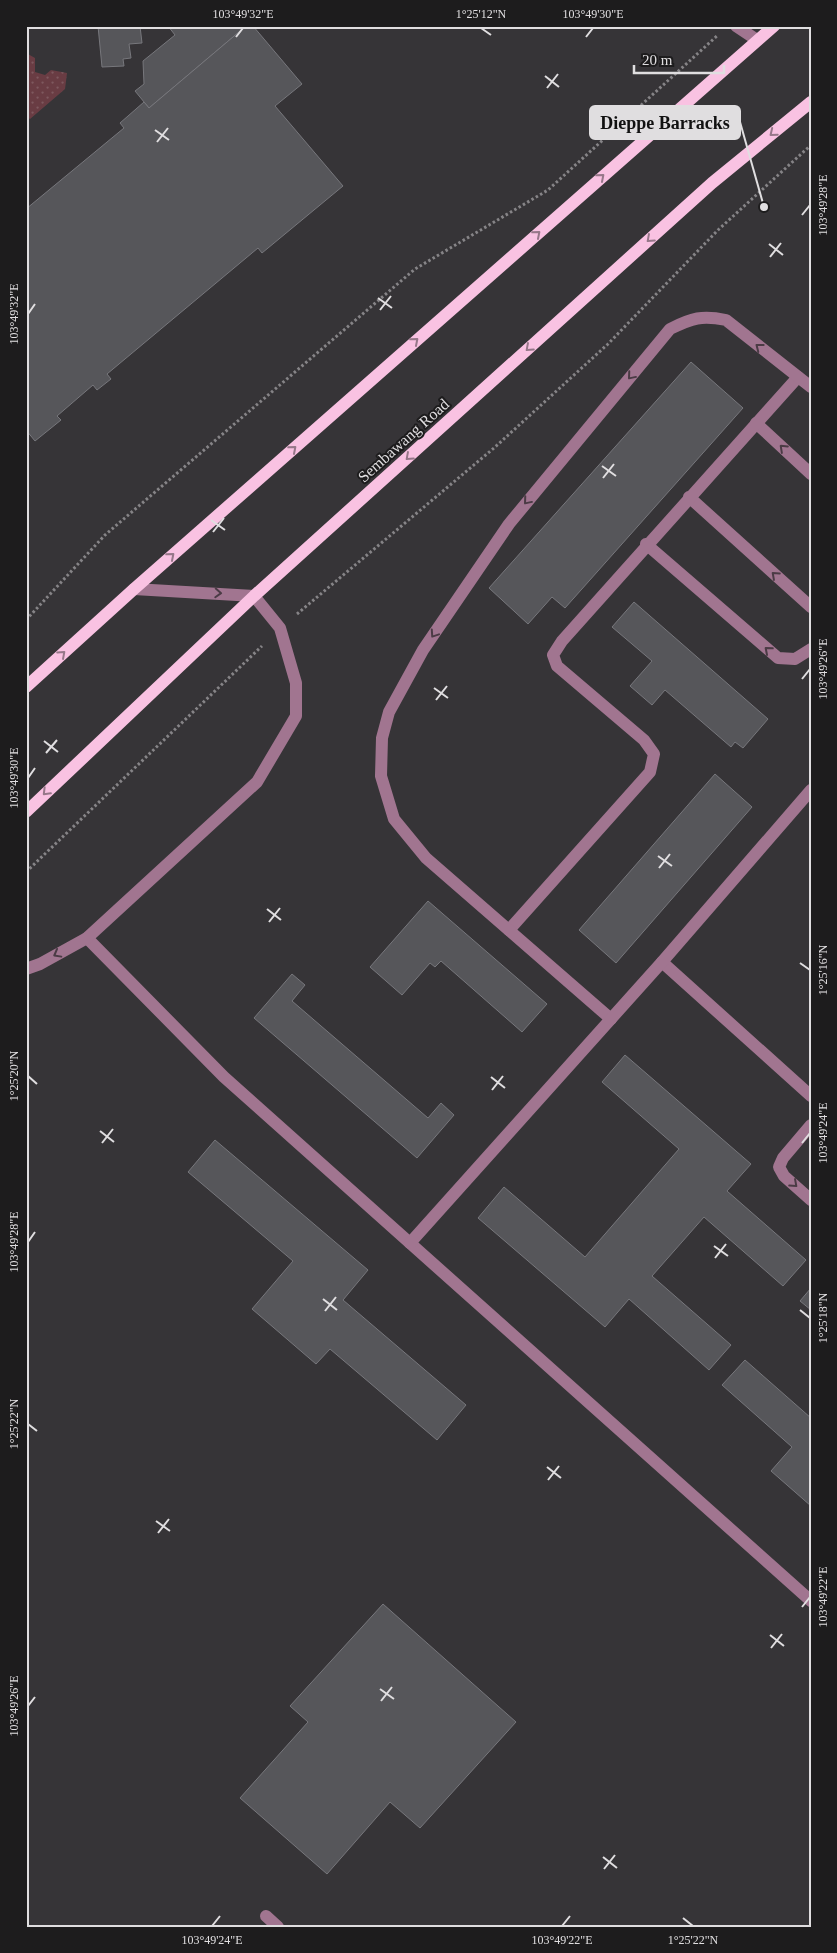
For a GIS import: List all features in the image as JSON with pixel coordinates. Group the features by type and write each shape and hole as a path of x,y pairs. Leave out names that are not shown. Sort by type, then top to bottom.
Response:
{"main road":[{"path":"26,687 134,588 774,26"},
{"name":"Sembawang Road","path":"26,812 254,596 712,183 811,102"}],"street":[{"path":"736,26 757,40"},
{"path":"611,1019 426,858 394,819 381,776 382,738 389,712 423,650 509,524 670,329 690,319 710,317 726,320 811,387"},
{"path":"509,930 650,772 654,754 644,740 557,666 552,654 646,544 798,377"},
{"path":"756,423 811,474"},
{"path":"689,497 811,607"},
{"path":"646,544 778,658 795,659 811,649"},
{"path":"26,969 40,964 87,938 257,782 296,716 296,683 280,628 254,596 134,588"},
{"path":"410,1243 662,962 811,790"},
{"path":"87,938 224,1077 811,1601"},
{"path":"662,962 811,1096"},
{"path":"811,1125 782,1158 779,1167 784,1176 811,1200"},
{"path":"266,1916 278,1927"}],"path":[{"path":"26,620 105,535 416,269 548,190 720,33"},
{"path":"26,872 280,628 494,448 608,344 718,230 811,145"}],"shaded area":[{"path":"26,53 35,58 35,72 45,75 51,70 67,73 65,89 30,119 26,116"}],"building":[{"path":"98,26 140,26 142,43 129,44 131,58 123,59 124,66 102,67"},
{"path":"168,26 246,26 149,108 135,91 144,84 143,61 175,35"},
{"path":"246,26 253,26 302,84 275,106 343,186 262,253 258,248 107,374 111,379 97,390 93,385 57,416 61,420 35,441 26,430 26,209 124,128 120,123 144,102 149,108"},
{"path":"691,362 743,408 565,608 552,597 528,624 489,588"},
{"path":"634,602 768,719 743,748 735,742 731,747 665,690 652,705 630,686 652,661 612,627"},
{"path":"715,774 752,807 616,963 579,930"},
{"path":"428,901 547,1004 522,1032 441,961 435,967 430,963 402,995 370,967"},
{"path":"292,974 305,985 292,1001 428,1118 441,1103 454,1115 417,1158 254,1018"},
{"path":"625,1055 751,1164 727,1191 806,1260 783,1286 704,1217 652,1276 731,1345 709,1370 629,1299 605,1327 478,1218 504,1187 585,1257 679,1149 602,1082"},
{"path":"215,1140 368,1270 343,1300 466,1405 437,1440 330,1349 316,1364 252,1309 293,1261 188,1172"},
{"path":"811,1288 811,1310 800,1301"},
{"path":"745,1360 811,1418 811,1506 771,1471 792,1447 722,1385"},
{"path":"383,1604 516,1722 420,1828 390,1802 327,1874 240,1798 308,1722 290,1706"}],"place":[{"name":"Dieppe Barracks","path":"764,207"}]}
